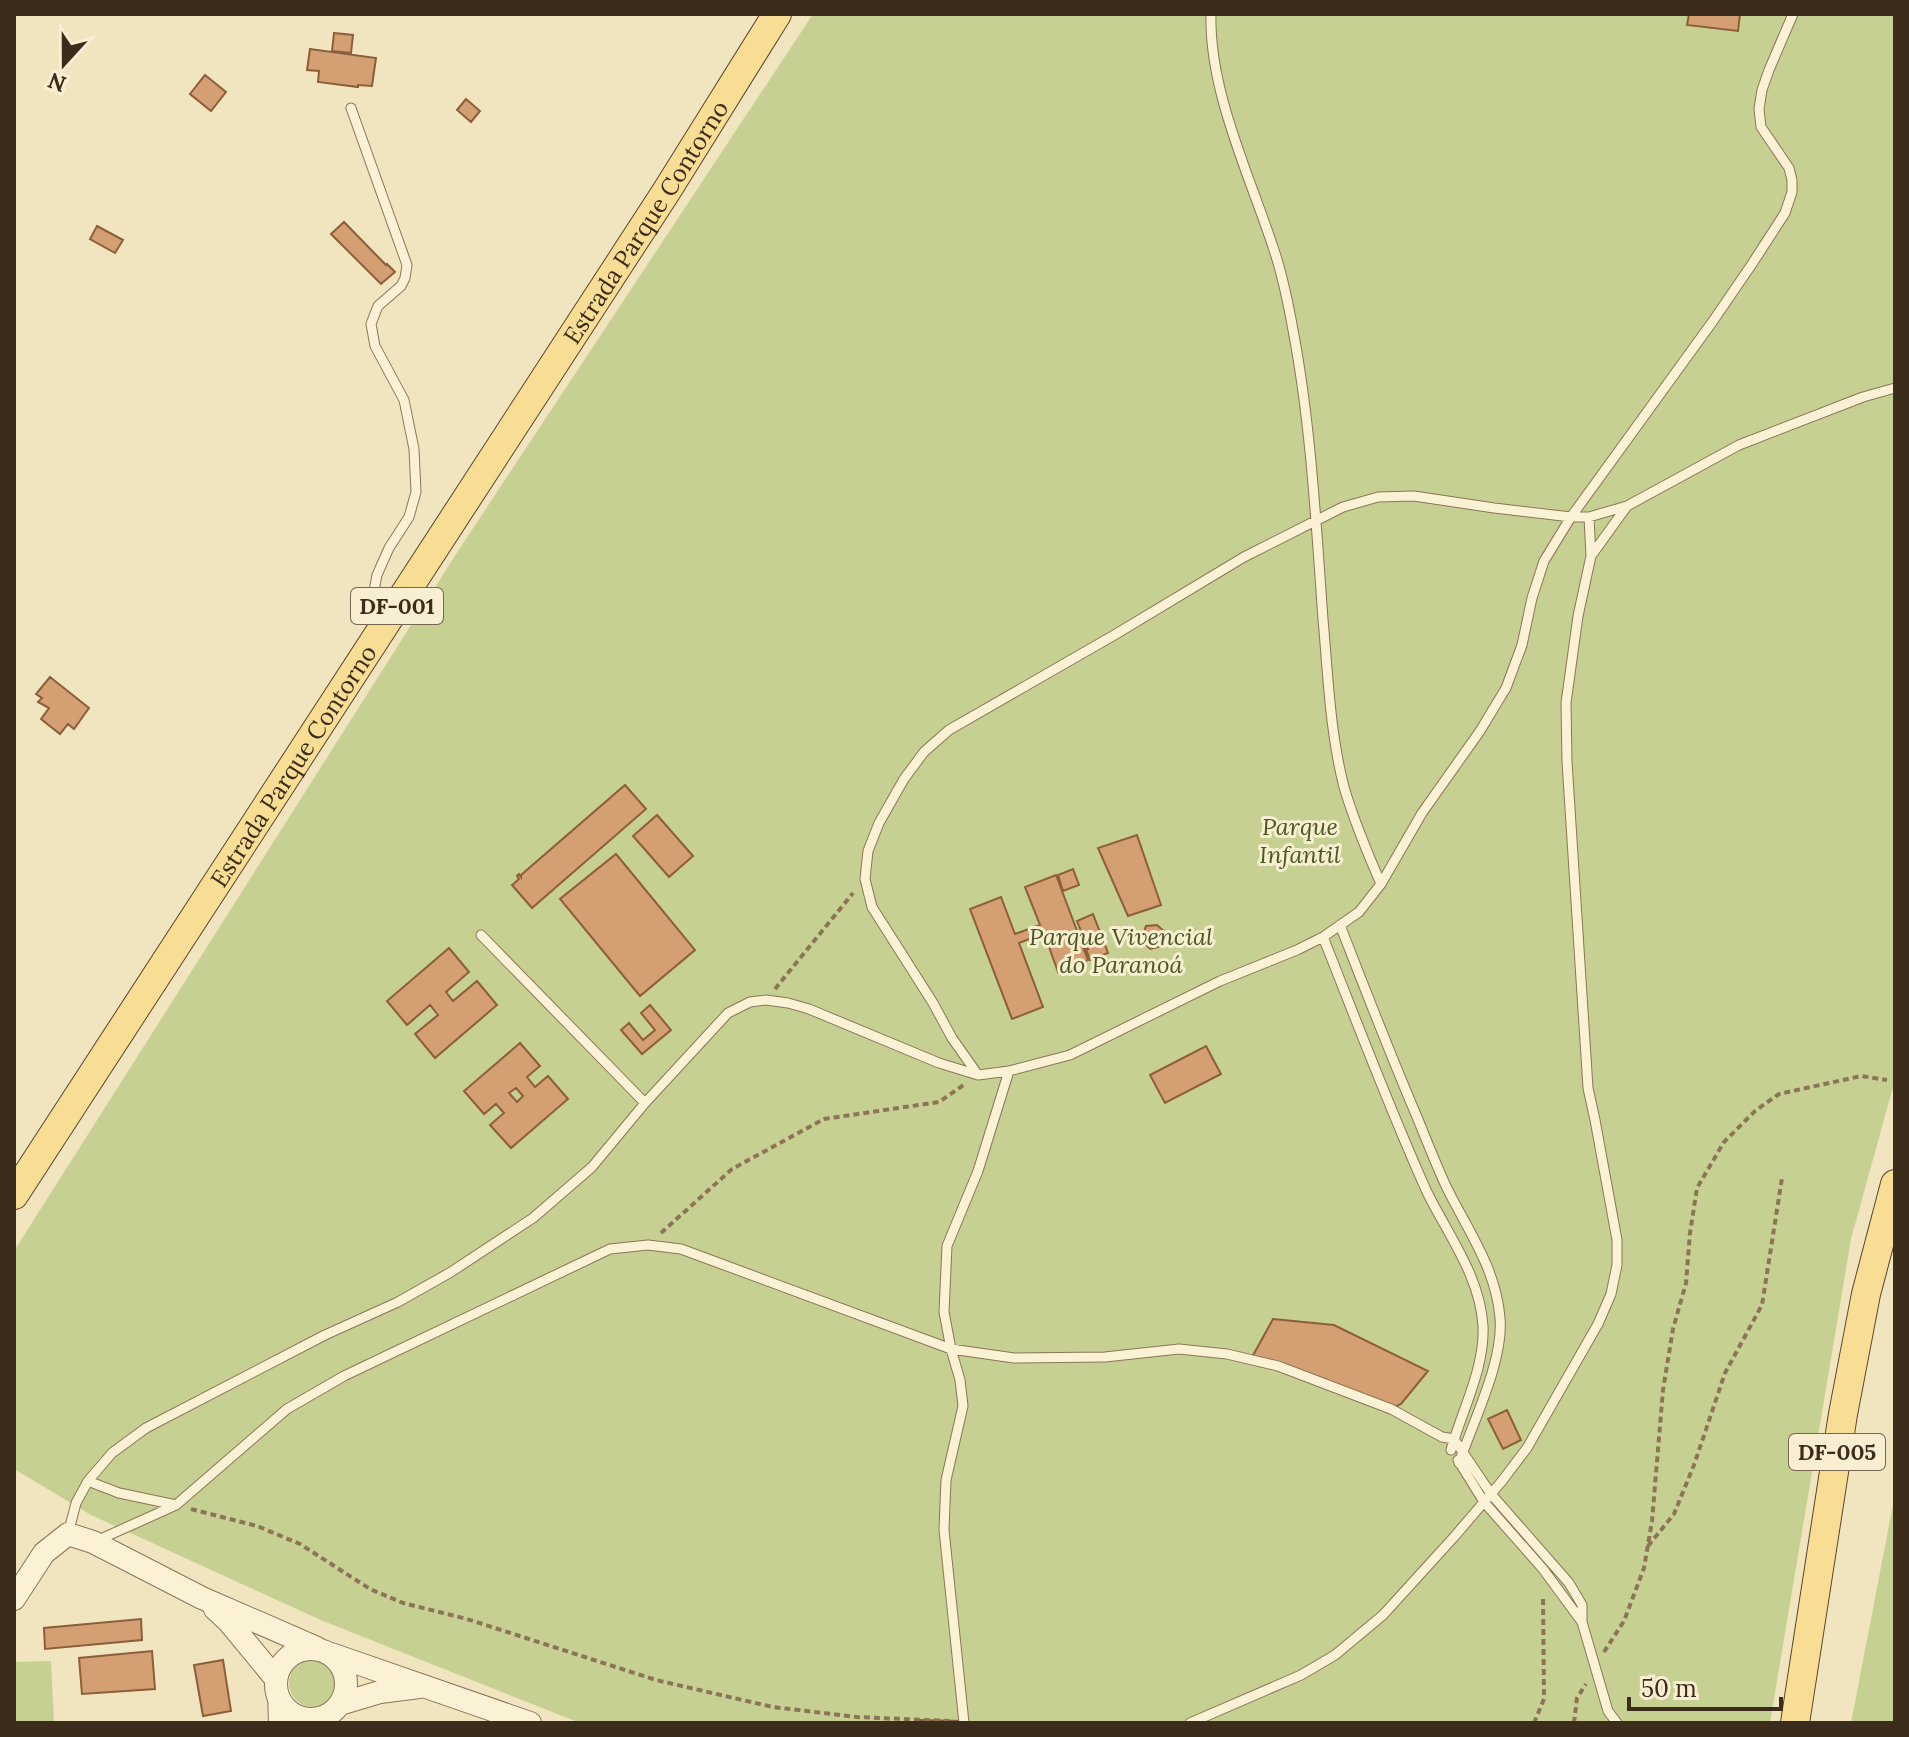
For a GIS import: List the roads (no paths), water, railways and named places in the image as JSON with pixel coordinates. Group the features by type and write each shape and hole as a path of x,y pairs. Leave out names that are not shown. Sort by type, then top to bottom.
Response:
{"main road":[{"name":"Estrada Parque Contorno","path":"15,1192 666,192 777,14"},
{"name":"DF-005","path":"1795,1723 1843,1414 1866,1294 1895,1184"}],"street":[{"path":"14,1599 44,1553 68,1534 93,1542 202,1598 323,1651 530,1723"},
{"path":"202,1598 229,1622 276,1686 281,1703 298,1717 320,1718 380,1692 424,1686"},
{"path":"278,1723 276,1686 279,1668 295,1652 306,1649 323,1651 339,1661 344,1671 347,1682 345,1694 332,1714"}],"lane":[{"path":"1211,14 1210,36 1218,82 1275,250 1293,330 1309,444 1332,729 1348,801 1381,884"},
{"path":"68,1534 76,1503 88,1481 112,1453 146,1428 325,1335 398,1302 451,1272 533,1218 592,1167 645,1103 728,1013 750,1002 766,1000 809,1009 939,1063 978,1075 1009,1071 1070,1055 1220,981 1297,950 1323,937 1359,912 1381,884 1422,813 1480,731 1506,688 1522,645 1544,561 1571,517 1713,321 1785,213 1792,192 1789,168 1761,127 1759,109 1765,80 1793,14"},
{"path":"351,108 407,265 401,286 378,306 371,324 375,346 404,400 414,449 416,492 409,517 389,548 377,575 373,596 385,624"},
{"path":"978,1075 872,907 865,879 868,851 879,823 904,779 924,752 949,730 1244,557 1343,507 1378,497 1414,496 1589,517 1627,506 1739,445 1863,397 1895,388"},
{"path":"1591,556 1627,506"},
{"path":"1190,1723 1301,1675 1335,1655 1383,1615 1527,1448 1577,1364 1611,1294 1617,1265 1617,1240 1588,1088 1567,762 1566,703 1578,616 1591,556 1589,517"},
{"path":"1340,925 1445,1185 1478,1245 1494,1283 1501,1319 1499,1344 1459,1463"},
{"path":"481,935 645,1103"},
{"path":"1323,937 1428,1193 1477,1291 1483,1326 1481,1349 1452,1444 1459,1463 1582,1622"},
{"path":"964,1722 944,1530 946,1480 963,1406 944,1312 947,1246 978,1171 1009,1071"},
{"path":"93,1542 176,1505 287,1409 344,1376 610,1249 648,1245 681,1249 711,1259 951,1349 1014,1358 1105,1357 1179,1349 1227,1354 1278,1366 1391,1409 1463,1452 1487,1498 1569,1583 1582,1605 1582,1622 1608,1711 1617,1723"},
{"path":"1470,1391 1483,1396"},
{"path":"88,1481 119,1493 176,1505"}],"park label":[{"name":"Parque Infantil","path":"1300,840"},
{"name":"Parque Vivencial do Paranoá","path":"1121,950"}]}
